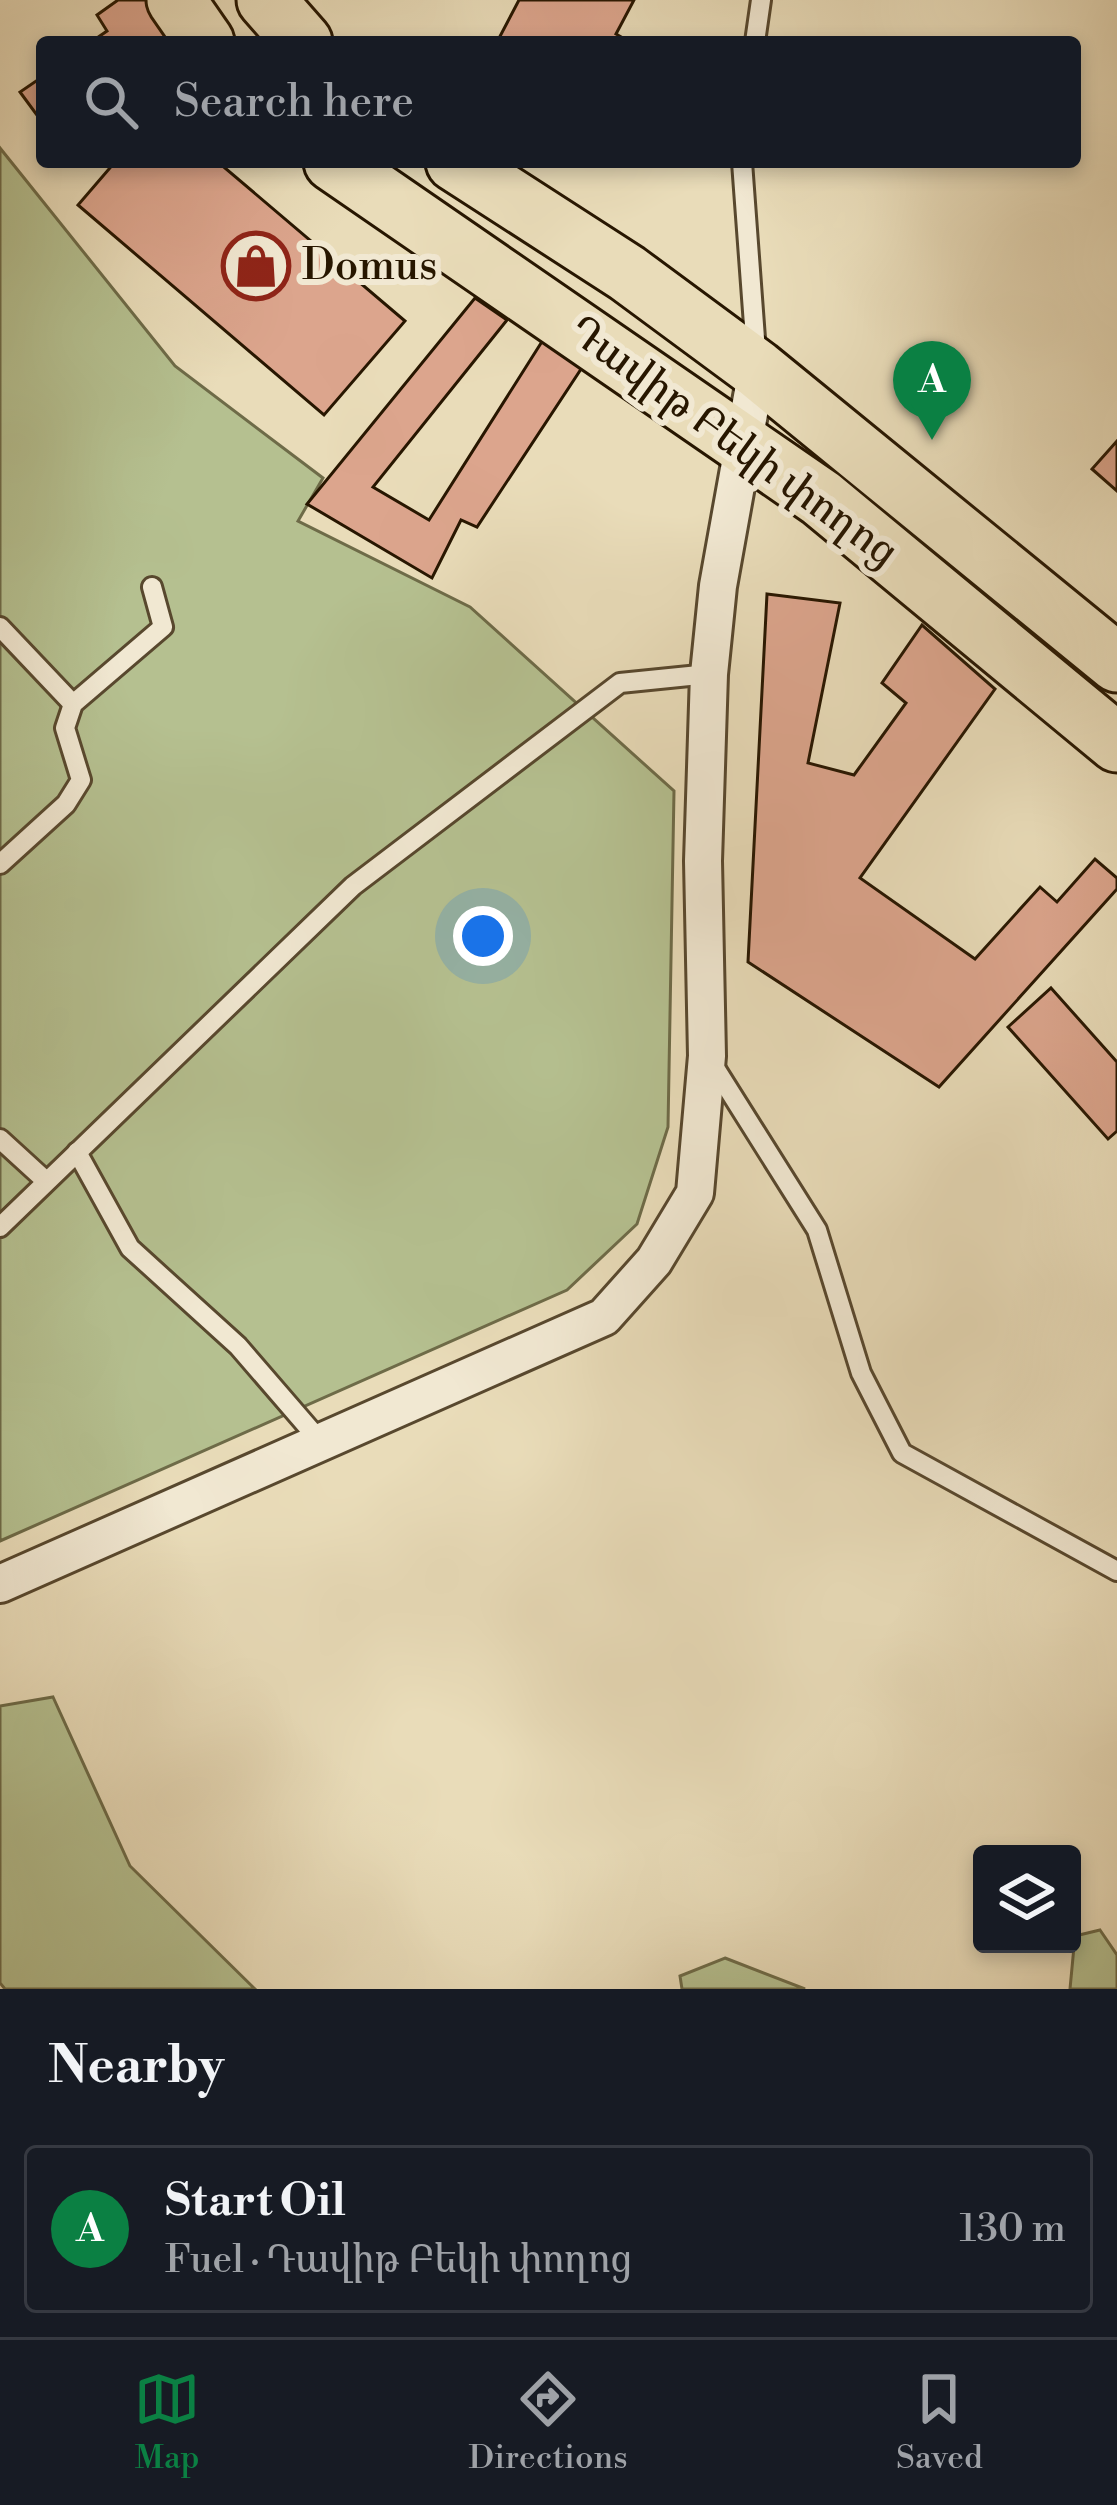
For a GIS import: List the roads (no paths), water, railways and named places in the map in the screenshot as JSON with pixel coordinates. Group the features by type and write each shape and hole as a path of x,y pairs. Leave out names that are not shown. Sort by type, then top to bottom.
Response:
{"main road":[{"path":"176,0 201,36"},
{"path":"266,0 298,36"},
{"name":"Դավիթ Բեկի փողոց","path":"342,168 821,498 1117,743"},
{"name":"Դավիթ Բեկի փողոց","path":"464,168 627,273 757,369 1117,663"}],"street":[{"path":"0,1584 604,1317 654,1261 695,1193 707,1055 703,861 709,674 718,586 747,447 757,369"}],"lane":[{"path":"756,36 761,0"},
{"path":"742,168 757,369"},
{"path":"0,864 66,804 81,780 64,728 73,704 164,627 152,587"},
{"path":"0,627 73,704"},
{"path":"0,1227 353,886 620,683 709,674"},
{"path":"707,1055 818,1231 861,1373 902,1453 1117,1571"},
{"path":"0,1139 46,1181"},
{"path":"77,1152 130,1248 238,1346 320,1441"}],"place":[{"name":"Domus","path":"256,266"},
{"name":"Start Oil","path":"932,440"}]}
